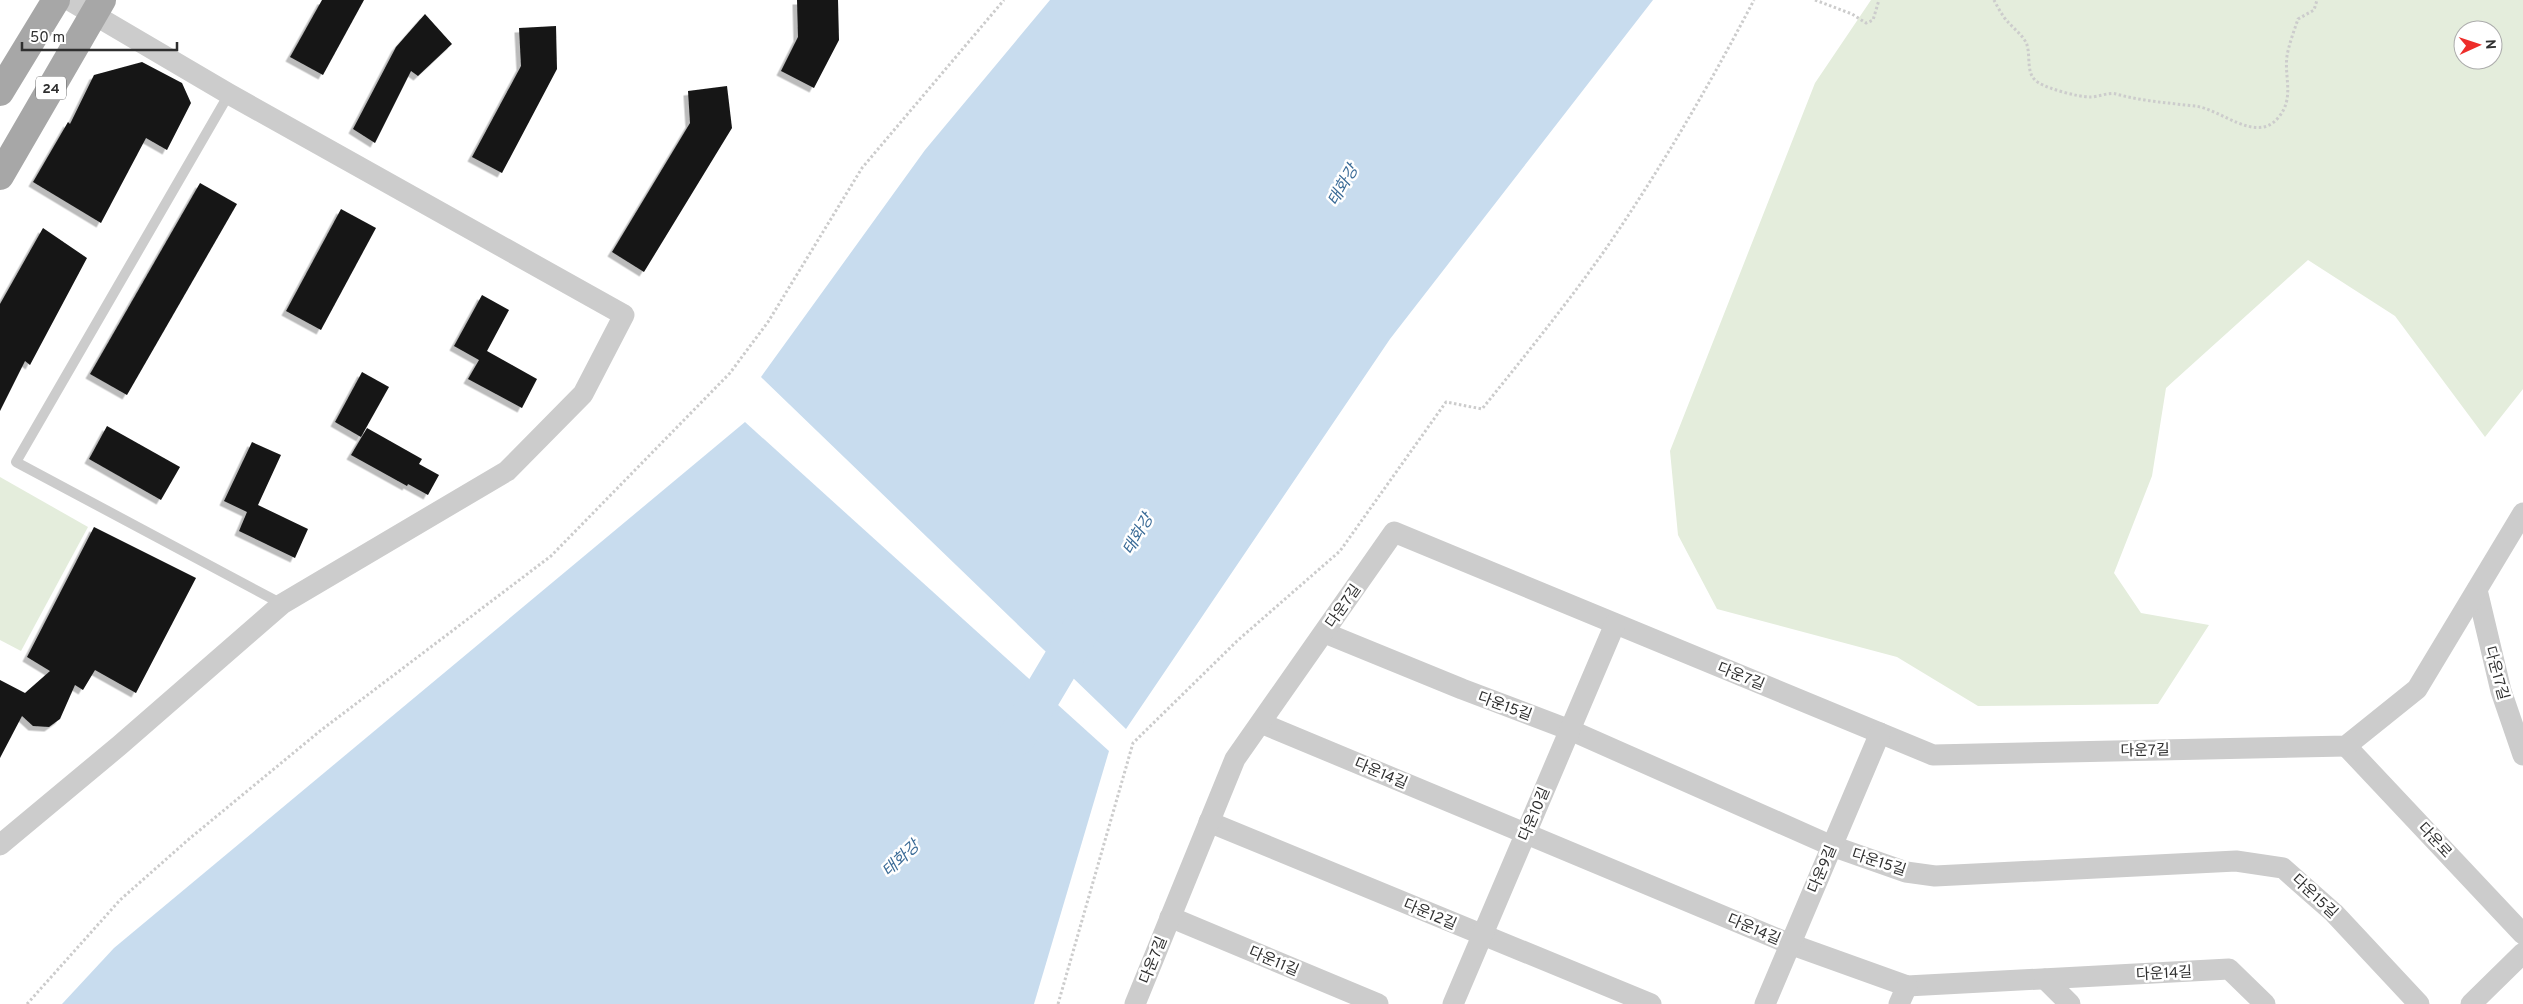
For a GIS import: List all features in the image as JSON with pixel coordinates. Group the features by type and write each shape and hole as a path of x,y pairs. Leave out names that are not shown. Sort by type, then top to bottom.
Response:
{"main road":[{"path":"0,92 56,0"},
{"name":"24","path":"0,176 98,7"}],"street":[{"path":"0,845 120,745 282,604 507,471 583,394 624,315 229,94 98,7 69,0"},
{"path":"2346,746 2417,689 2523,513"},
{"name":"다운7길","path":"1135,1004 1235,759 1394,532 1933,755 2346,746"},
{"name":"다운17길","path":"2477,590 2501,692 2523,754"},
{"name":"다운10길","path":"1453,1004 1615,624"},
{"name":"다운15길","path":"1324,632 1462,689 1570,730 1832,846 1906,872 1935,876 2236,861 2283,868 2328,908 2419,1004"},
{"name":"다운14길","path":"1261,723 1790,944 1903,995 2045,979 2230,969 2264,1004"},
{"name":"다운9길","path":"1765,1004 1880,733"},
{"name":"다운로","path":"2346,746 2523,934"},
{"name":"다운12길","path":"1209,822 1651,1004"},
{"name":"다운11길","path":"1170,917 1378,1004"},
{"path":"2471,1004 2523,953"},
{"path":"2045,979 2070,1004"}],"lane":[{"path":"229,94 16,462 282,604"}],"path":[{"path":"27,1004 120,900 189,839 320,731 551,556 730,373 768,322 862,168 1004,0"},
{"path":"1058,1004 1133,743 1237,641 1340,552 1446,402 1482,409 1604,251 1641,196 1712,80 1754,0"},
{"path":"1815,0 1852,14 1866,23 1873,20 1879,0"},
{"path":"1994,0 2006,21 2017,30 2027,44 2030,74 2038,83 2089,97 2115,94 2137,100 2198,106 2224,114 2246,127 2265,127 2278,118 2288,97 2287,55 2298,19 2314,10 2317,0"}],"green space":[{"path":"1871,0 2523,0 2523,389 2485,437 2395,316 2308,260 2166,388 2152,476 2114,573 2141,613 2209,625 2158,704 1978,706 1897,657 1717,609 1678,535 1670,451 1815,83"},
{"path":"0,477 88,527 21,651 0,640"}],"water":[{"path":"1050,0 1653,0 1390,339 1126,729 761,377 925,150"},
{"path":"745,422 1109,751 1034,1004 62,1004 114,948"}],"building":[{"path":"322,0 364,0 323,75 290,57"},
{"path":"797,0 838,0 839,40 814,88 781,71 798,37"},
{"path":"425,14 452,44 418,76 411,71 375,143 353,129 396,47"},
{"path":"556,26 557,69 502,173 472,157 521,66 519,28"},
{"path":"142,62 182,83 191,103 167,150 146,138 101,223 33,182 68,122 70,124 94,75"},
{"path":"727,86 732,128 644,272 612,252 690,123 688,91"},
{"path":"200,183 237,204 127,395 90,374"},
{"path":"341,209 376,228 321,330 286,311"},
{"path":"43,228 87,258 30,365 25,361 0,411 0,304"},
{"path":"482,295 509,310 487,351 537,379 522,408 468,379 479,360 454,346"},
{"path":"362,372 389,387 361,437 335,422"},
{"path":"107,426 180,467 161,500 89,459"},
{"path":"367,428 422,459 419,464 439,475 428,495 408,484 407,486 351,455"},
{"path":"252,442 281,455 258,505 308,529 295,558 239,531 247,512 224,501"},
{"path":"94,527 196,578 136,693 95,670 83,690 75,685 60,719 49,727 33,726 22,716 0,758 0,680 25,693 50,671 27,657"}],"waterway":[{"name":"태화강","path":"1017,737 1086,621"}]}
